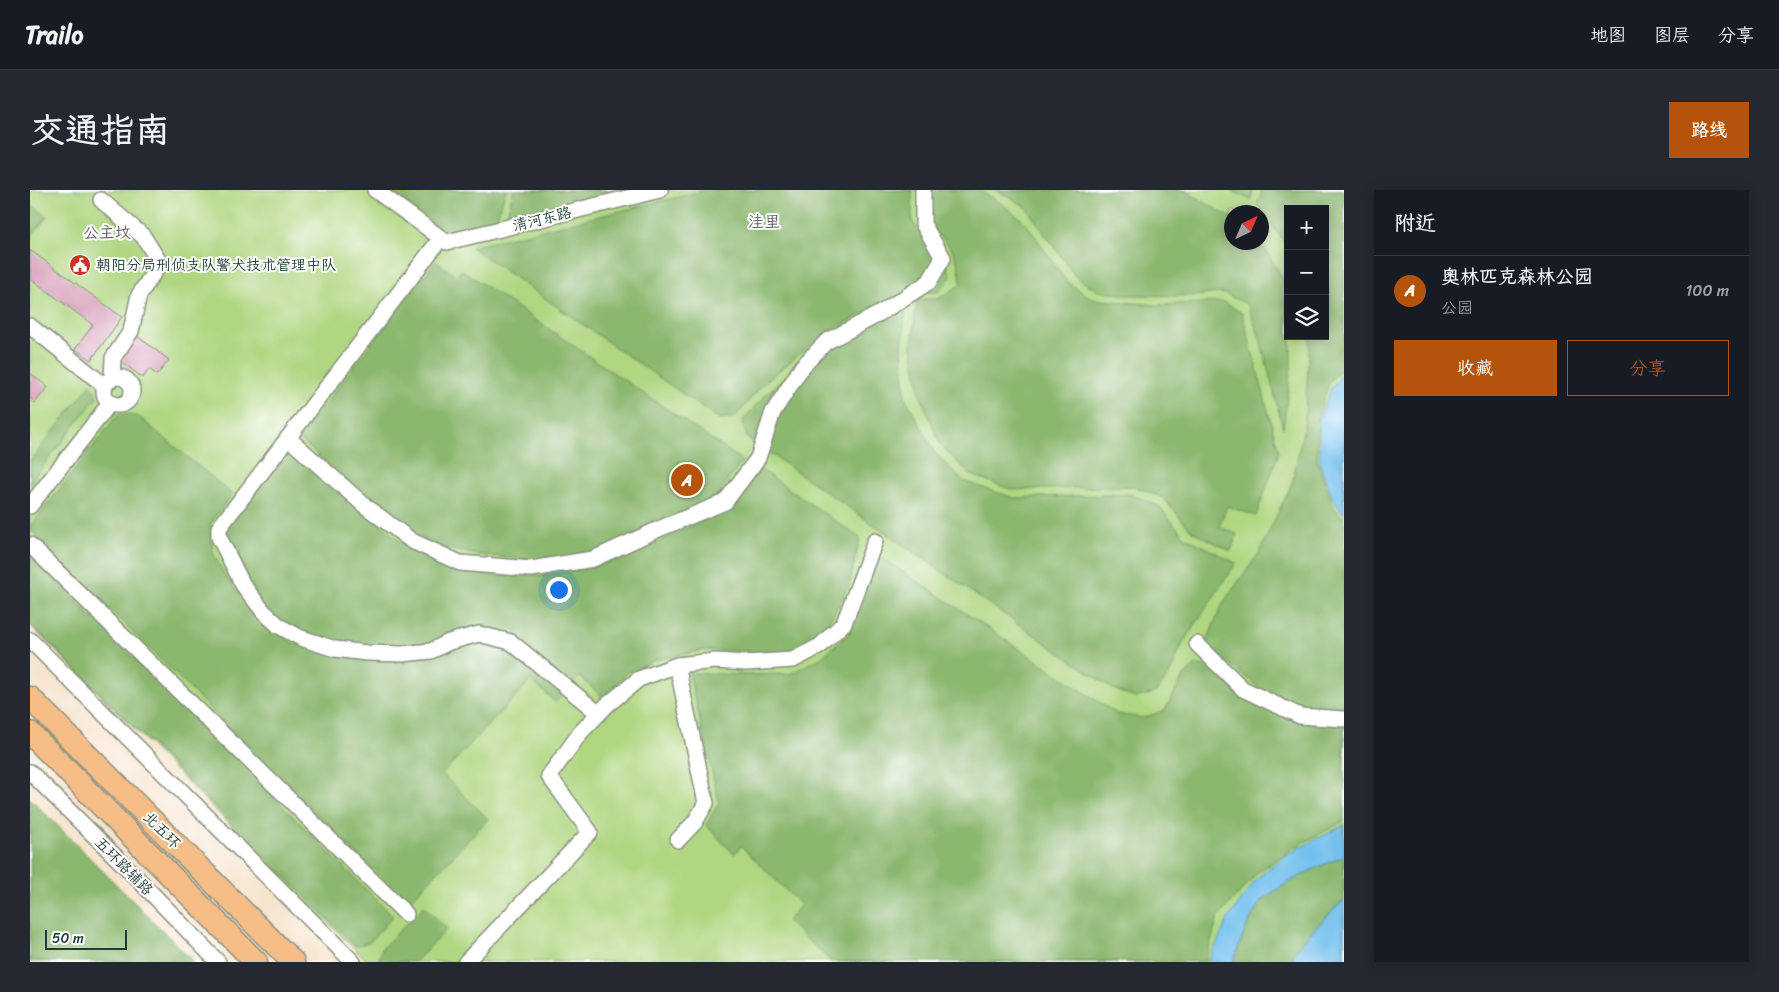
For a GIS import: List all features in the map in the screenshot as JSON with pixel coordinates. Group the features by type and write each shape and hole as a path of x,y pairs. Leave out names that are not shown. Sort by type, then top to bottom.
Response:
{"highway":[{"name":"北五环","path":"30,698 293,962"},
{"name":"北五环","path":"30,734 253,960"},
{"path":"214,883 307,962"}],"street":[{"path":"375,190 447,240 288,438 219,528 219,537 243,585 262,610 279,626 302,638 326,646 367,653 402,654 431,651 449,642 478,634 511,642 598,713"},
{"name":"清河东路","path":"447,240 660,190"},
{"path":"288,438 364,505 412,541 460,562 532,569 593,559 661,528 725,502 758,458 773,412 802,367 826,342 877,315 929,282 943,258 923,224 923,190"},
{"path":"101,200 143,236 160,263 139,295 132,331 114,358 105,395 110,403 118,406 123,405 132,395 129,382 121,378 109,382"},
{"path":"30,326 109,382"},
{"path":"30,506 110,403"},
{"path":"466,962 590,832 549,776 580,732 598,713 640,679 677,665 715,661 746,663 793,660 820,646 844,623 875,541"},
{"path":"30,545 406,914"},
{"path":"30,640 353,962"},
{"path":"1197,644 1243,689 1300,716 1344,719"},
{"path":"677,665 706,803 696,822 678,840"},
{"name":"五环路辅路","path":"30,772 126,866 218,962"}],"green space":[{"path":"30,190 1344,190 1344,962 369,962 30,625"},
{"path":"387,190 506,190 493,229 451,236"},
{"path":"514,190 642,190 504,224"},
{"path":"707,190 912,190 912,221 927,242 945,258 951,277 938,292 905,293 826,333 765,382 735,417 719,419 471,247"},
{"path":"928,190 978,190 998,201 1025,222 1067,282 1092,299 1156,305 1224,302 1242,313 1279,452 1256,516 1227,506 1219,527 1237,534 1231,551 1192,531 1163,498 1133,486 1012,490 969,474 940,444 920,394 912,346 917,299 938,299 961,284 958,265 953,251 944,240 929,228"},
{"path":"996,190 1184,190 1224,214 1224,250 1265,250 1284,282 1284,340 1291,340 1291,367 1283,428 1260,338 1247,304 1222,293 1190,296 1127,295 1097,291 1075,276 1025,206"},
{"path":"1230,190 1253,190 1251,200"},
{"path":"1262,190 1344,190 1344,365 1329,383 1318,416 1317,461 1334,507 1344,520 1344,711 1299,705 1266,693 1205,645 1223,603 1259,553 1292,483 1304,427 1310,340 1329,340 1329,205 1284,205 1284,242 1269,221 1269,205 1257,205"},
{"path":"30,204 47,216 30,238"},
{"path":"436,261 456,276 462,270 743,461 713,500 608,547 570,558 525,559 477,555 441,547 412,533 384,513 298,438"},
{"path":"906,304 902,350 905,397 935,453 963,481 1014,498 1130,494 1159,506 1185,537 1236,563 1183,643 1169,675 1155,693 1135,698 1113,689 746,437 743,420 772,388 824,347"},
{"path":"91,384 97,397 30,483 30,461"},
{"path":"119,413 139,417 232,494 210,525 213,553 224,574 256,616 291,642 323,652 374,658 441,654 470,642 484,641 509,647 566,691 555,702 531,680 442,774 488,819 407,904 30,530 30,527"},
{"path":"288,444 402,543 432,556 477,568 541,576 589,568 630,556 705,519 735,497 760,469 860,538 849,586 837,609 824,628 803,646 789,653 706,650 657,659 627,673 604,698 580,677 570,685 505,635 404,646 362,647 313,639 287,628 262,605 222,529"},
{"path":"30,555 393,916 370,942 355,946 30,624"},
{"path":"878,555 1117,714 1143,718 1165,710 1183,677 1196,665 1214,669 1259,706 1300,722 1344,726 1344,821 1295,847 1258,872 1218,917 1205,962 832,962 787,921 801,905 741,846 734,854 706,825 719,803 689,673 790,674 821,658 848,634 862,602"},
{"path":"30,798 194,962 30,962"},
{"path":"1344,857 1344,900 1313,930 1297,949 1290,962 1233,962 1249,921 1263,900 1302,875"},
{"path":"424,906 447,929 415,962 380,962 382,948"}],"water":[{"path":"1344,371 1344,514 1334,501 1320,464 1319,419 1331,389"},
{"path":"1344,825 1344,857 1314,869 1263,900 1254,912 1233,962 1208,962 1228,919 1257,878 1284,856"},
{"path":"1344,900 1344,962 1290,962 1297,949 1313,930"}],"building":[{"path":"30,250 122,317 91,360 75,349 93,325 30,278"},
{"path":"133,333 169,360 157,375 149,369 143,378 115,357"},
{"path":"30,373 48,387 35,403 30,398"}],"place":[{"name":"朝阳分局刑侦支队警犬技术管理中队","path":"80,265"},
{"name":"奥林匹克森林公园","path":"687,480"}],"district":[{"name":"洼里","path":"764,221"},
{"name":"公主坟","path":"107,232"}]}
